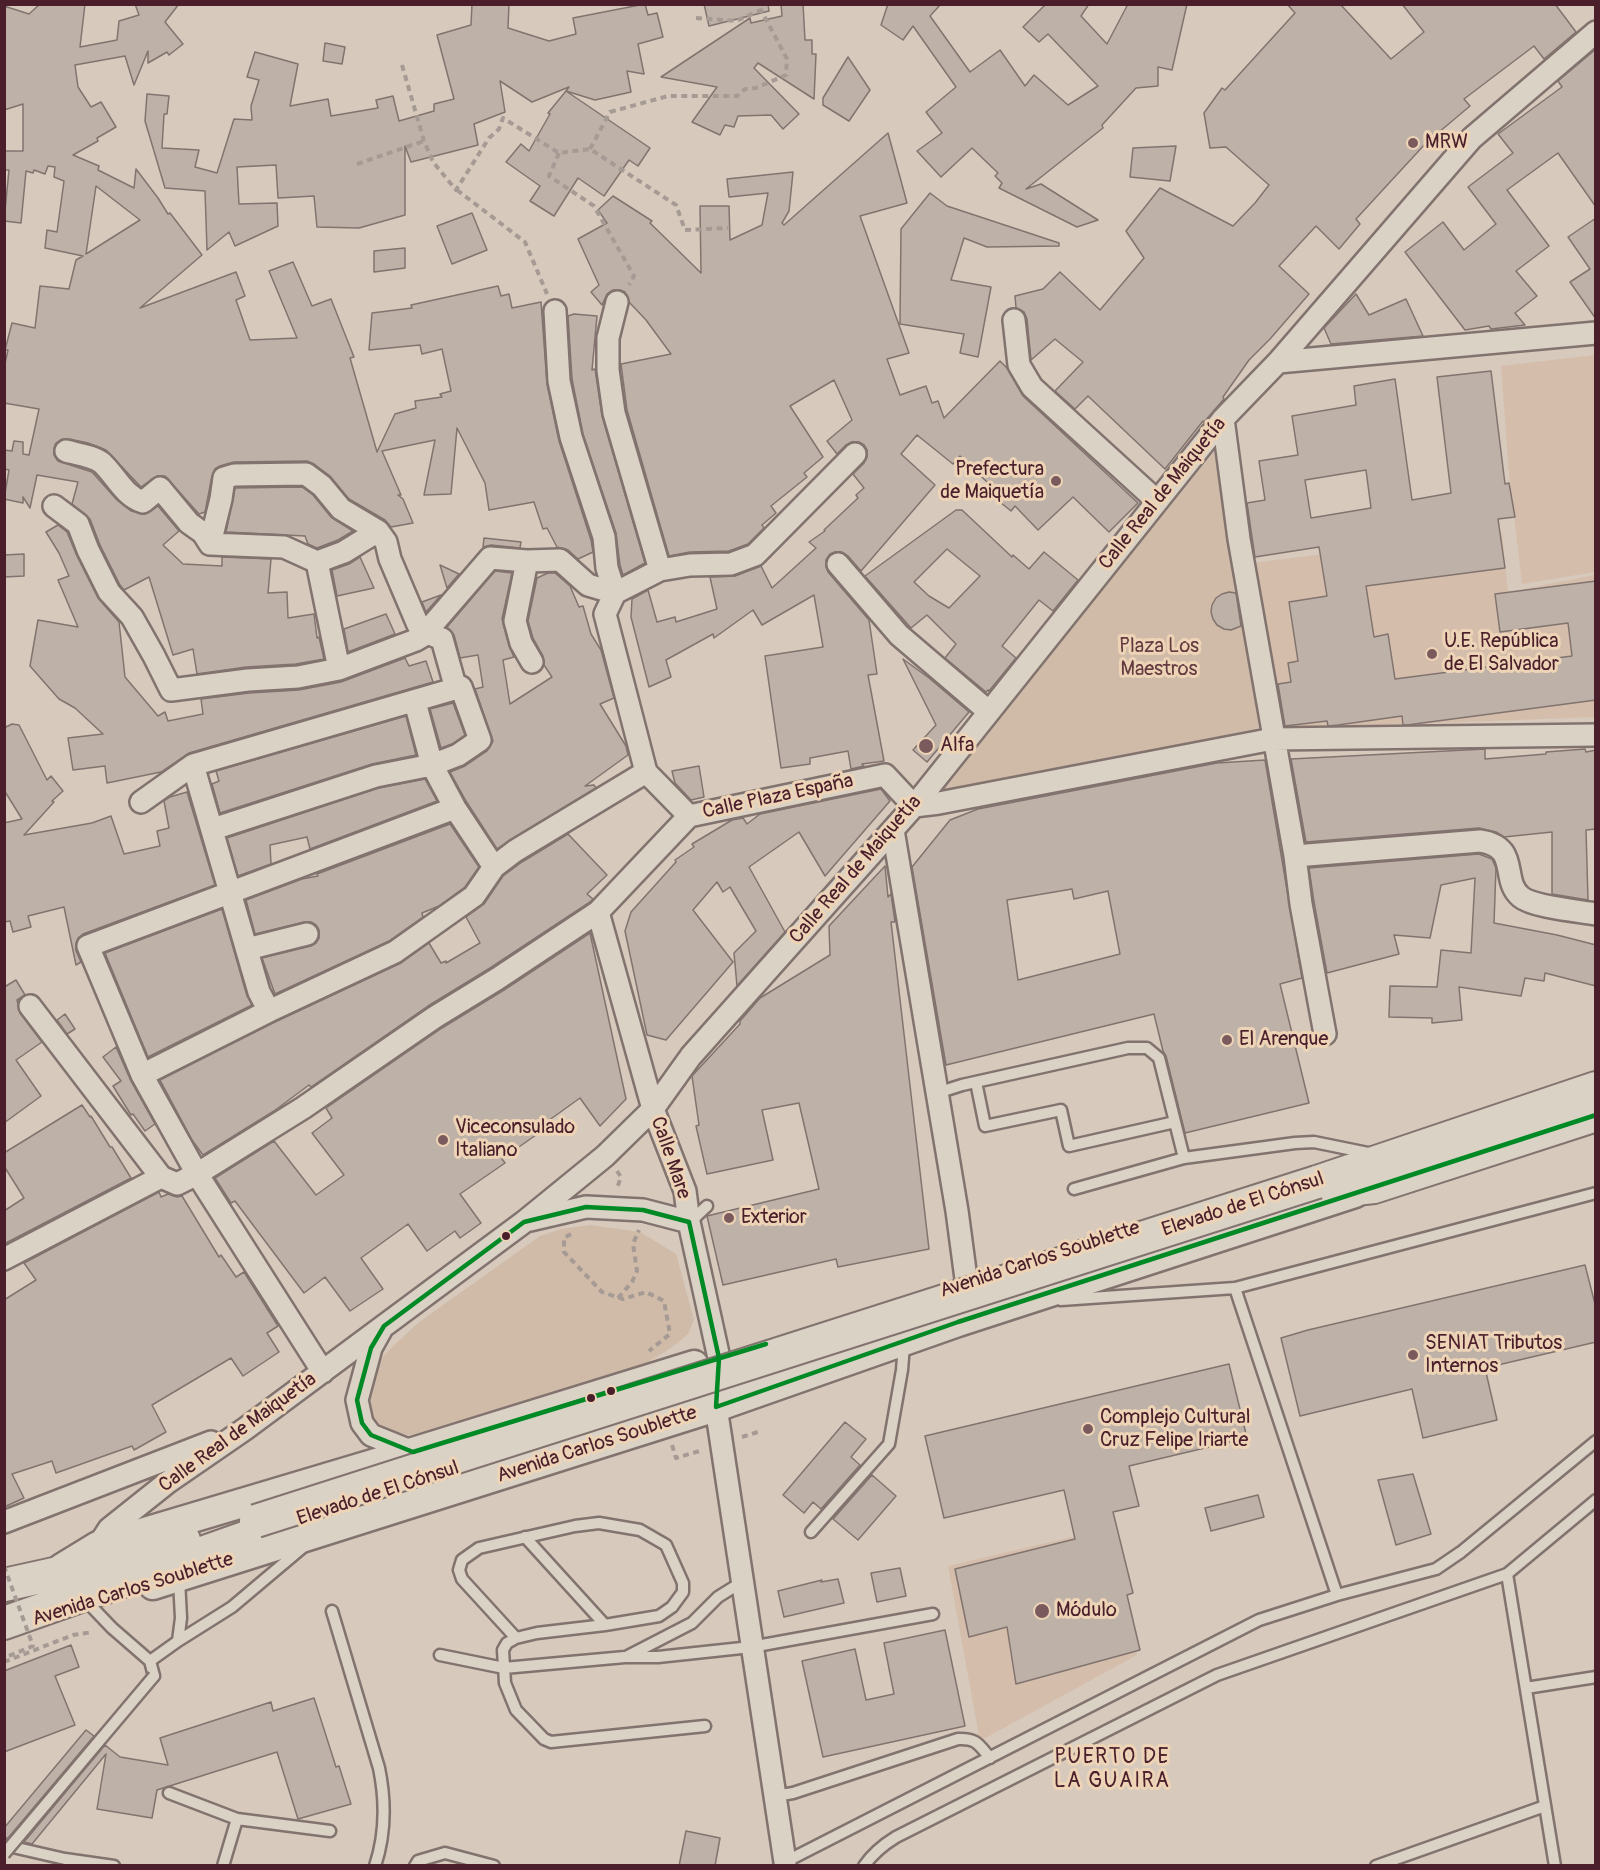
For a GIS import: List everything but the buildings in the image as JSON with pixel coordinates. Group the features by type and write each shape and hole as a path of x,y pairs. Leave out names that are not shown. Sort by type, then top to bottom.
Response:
{"main road":[{"name":"Avenida Carlos Soublette","path":"1376,1170 1596,1088"},
{"name":"Avenida Carlos Soublette","path":"1376,1170 1596,1115"},
{"name":"Elevado de El Cónsul","path":"54,1574 256,1521 1376,1170"},
{"name":"Elevado de El Cónsul","path":"4,1623 264,1531 1323,1193 1376,1170"},
{"name":"Avenida Carlos Soublette","path":"4,1585 54,1574"}],"street":[{"name":"Calle Real de Maiquetía","path":"98,1546 109,1530 168,1482 245,1429 524,1222 605,1156 653,1109 691,1056 914,806 1223,419 1278,363 1472,138 1596,32"},
{"path":"617,302 608,338 608,370 614,412 660,570"},
{"path":"555,311 559,381 568,426 604,537 607,568 615,593"},
{"path":"1014,320 1018,365 1032,387 1157,501"},
{"path":"1278,363 1596,333"},
{"path":"1223,419 1239,538 1295,856 1301,904 1326,1034"},
{"path":"66,451 100,461 132,497 140,501 143,502 160,488 189,523 203,533 210,544"},
{"path":"689,816 646,772 605,614 615,593 660,570 731,564 755,555 855,454"},
{"path":"210,544 224,478 234,475 306,474 322,486 341,509 378,531 386,542 390,559 418,625 428,633 442,639 456,689"},
{"path":"54,506 78,524 109,592 132,616 171,690 248,680 298,677 339,669 416,640 428,633 433,624 490,558 527,561 560,560 588,585 615,593"},
{"path":"210,544 284,547 317,562 344,552 378,531"},
{"path":"527,561 515,621 521,643 532,662"},
{"path":"317,562 339,669"},
{"path":"838,564 899,635 988,711"},
{"path":"141,802 193,765 461,687 480,740 458,755 432,765 376,776 213,829"},
{"path":"415,702 432,765 455,808 494,867"},
{"path":"914,806 1273,739 1596,735"},
{"path":"193,765 259,992 269,1011"},
{"path":"142,1075 269,1011 394,952 474,896 494,867 515,851 646,772"},
{"name":"Calle Plaza España","path":"160,1178 177,1184 197,1174 303,1108 435,1017 497,980 598,912 689,816 885,775 914,806"},
{"path":"322,1372 197,1174 142,1075 88,946 455,808"},
{"path":"893,830 957,1211 966,1286"},
{"path":"1295,856 1479,841 1492,843 1504,853 1515,888 1521,897 1534,903 1596,914"},
{"name":"Calle Mare","path":"598,912 653,1109 685,1191 689,1222 719,1358 716,1407 786,1864"},
{"path":"247,949 307,934"},
{"path":"4,1259 160,1178 30,1006"},
{"name":"Avenida Carlos Soublette","path":"54,1574 98,1546 719,1358 966,1286 1311,1170 1376,1170"},
{"name":"Avenida Carlos Soublette","path":"4,1628 90,1605 716,1407 1016,1304 1376,1170"},
{"path":"524,1222 586,1207 643,1210 689,1222"},
{"name":"Calle Real de Maiquetía","path":"384,1326 371,1348 357,1400 362,1423 371,1435 413,1452"},
{"path":"4,1522 245,1429"}],"lane":[{"path":"937,1093 1128,1048 1147,1048 1159,1058 1184,1158"},
{"path":"976,1082 985,1126 1061,1110 1069,1146 1175,1122"},
{"path":"1074,1189 1184,1158 1295,1143 1314,1142 1376,1170"},
{"path":"1016,1304 1236,1288 1596,1193"},
{"path":"689,1222 707,1206"},
{"path":"1236,1288 1337,1595"},
{"path":"811,1532 889,1444 902,1370 904,1341"},
{"path":"786,1864 1259,1620 1337,1595 1436,1569 1461,1552 1596,1441"},
{"path":"864,1866 884,1844 896,1837 1216,1675 1507,1574 1596,1500"},
{"path":"516,1638 462,1579 459,1570 462,1560 478,1548 575,1526 599,1522 640,1530 666,1545 682,1583 683,1592 678,1601 659,1616 605,1625 537,1632 516,1638 507,1643 503,1650 506,1683 516,1710 544,1739 551,1742 705,1726"},
{"path":"150,1661 232,1607 318,1534"},
{"path":"525,1537 605,1625"},
{"path":"1507,1574 1555,1866"},
{"path":"178,1577 181,1618 178,1641"},
{"path":"625,1657 692,1623 718,1597 742,1582"},
{"path":"4,1854 154,1676 150,1661 112,1628 90,1605"},
{"path":"332,1611 380,1768 384,1790 384,1830 375,1866"},
{"path":"440,1655 504,1668 625,1657 658,1657 751,1647 933,1614"},
{"path":"1526,1688 1596,1677"},
{"path":"775,1796 793,1793 958,1739 969,1738 976,1741 990,1758"},
{"path":"169,1793 237,1819 330,1831"},
{"path":"1376,1866 1545,1806"},
{"path":"223,1866 237,1819"},
{"path":"4,1845 63,1862 114,1866"},
{"path":"415,1866 418,1862 445,1853 494,1866"}],"path":[{"path":"590,149 610,112 668,96 737,96 745,89 756,88 786,75 787,59 758,4"},
{"path":"696,18 736,21 761,10"},
{"path":"402,66 424,141 433,162 456,190 525,242 555,311"},
{"path":"456,190 489,138 499,129 503,118 559,153 590,149 676,206 685,230 728,228"},
{"path":"357,164 424,141"},
{"path":"559,153 549,176 594,206 634,276"},
{"path":"4,1566 33,1646 4,1660"},
{"path":"4,1660 73,1635 112,1628"}],"shaded area":[{"path":"1595,355 1595,572 1522,584 1509,473 1501,366"},
{"name":"U.E. República de El Salvador","path":"1502,532 1508,592 1595,575 1595,717 1281,729 1252,563"},
{"name":"Módulo","path":"1110,1528 1137,1655 980,1741 948,1566"}],"green space":[{"name":"Plaza Los Maestros","path":"1214,452 1259,728 937,794"},
{"path":"590,1225 640,1232 676,1254 694,1320 688,1334 671,1348 641,1366 418,1433 400,1437 377,1425 368,1407 375,1370 385,1354 418,1323 540,1236 561,1229"}],"transit line":[{"path":"413,1452 371,1435 362,1423 357,1400 371,1348 384,1326 524,1222 586,1207 643,1210 689,1222 719,1358 716,1407 958,1322 1596,1115"},
{"path":"413,1452 766,1344"}],"place":[{"name":"MRW","path":"1413,143"},
{"name":"Prefectura de Maiquetía","path":"1056,481"},
{"name":"U.E. República de El Salvador","path":"1432,654"},
{"name":"Alfa","path":"926,746"},
{"name":"El Arenque","path":"1227,1040"},
{"name":"Viceconsulado Italiano","path":"443,1140"},
{"name":"Exterior","path":"729,1218"},
{"name":"SENIAT Tributos Internos","path":"1413,1355"},
{"name":"Complejo Cultural Cruz Felipe Iriarte","path":"1088,1429"},
{"name":"Módulo","path":"1042,1611"}],"district":[{"name":"PUERTO DE LA GUAIRA","path":"1112,1770"}]}
